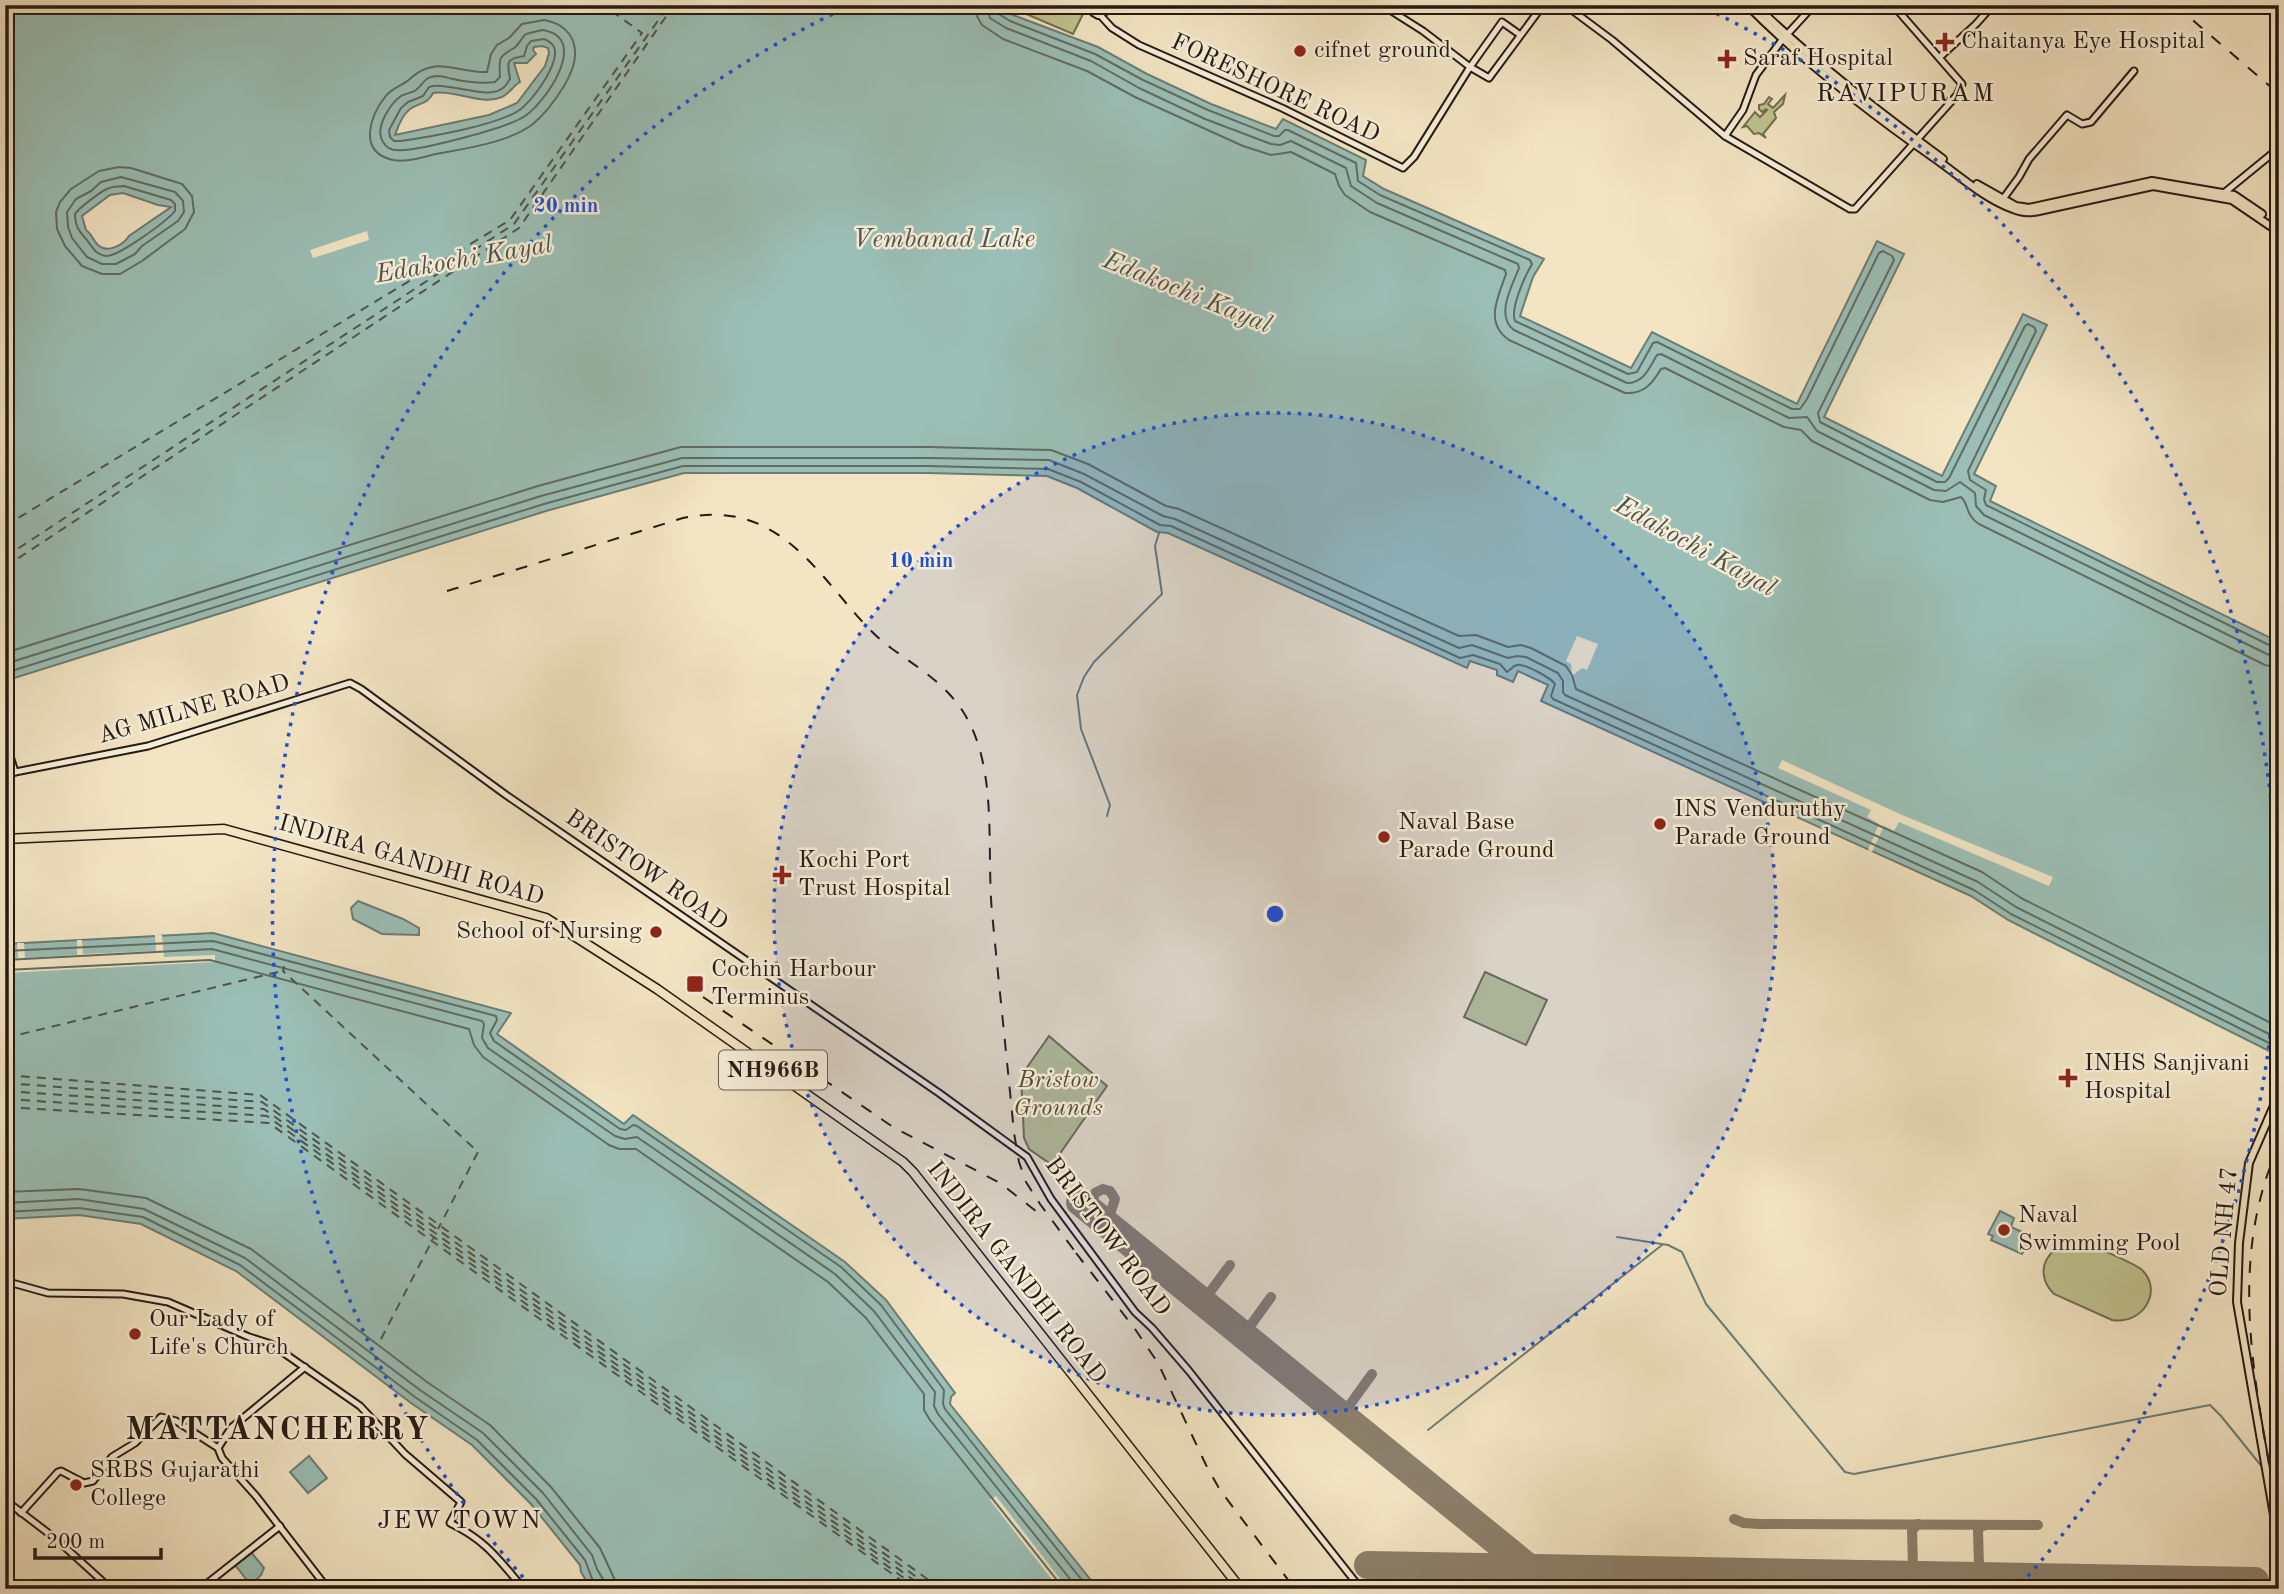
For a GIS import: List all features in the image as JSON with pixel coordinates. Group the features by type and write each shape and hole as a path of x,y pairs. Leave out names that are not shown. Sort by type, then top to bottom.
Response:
{"highway":[{"name":"INDIRA GANDHI ROAD","path":"5,839 224,829 513,908 555,922 742,1048 913,1172 1241,1589"}],"main road":[{"path":"1747,5 1914,141 1997,202 2014,210 2029,210 2153,186 2224,195 2279,230"},
{"path":"1755,5 1784,37"},
{"path":"1093,6 1093,12 1105,9"},
{"path":"1914,141 1968,178 2016,206 2029,210"},
{"name":"OLD NH 47","path":"2279,1094 2249,1163 2239,1243 2237,1302 2279,1544"}],"street":[{"path":"1382,5 1489,78 1543,5"},
{"path":"1565,5 1612,40 1726,136 1850,209 1859,205 1956,95 1962,84 1893,5"},
{"path":"1726,136 1743,110 1756,75 1784,37 1814,5"},
{"path":"1940,57 1993,5"},
{"name":"FORESHORE ROAD","path":"1105,9 1112,28 1139,45 1282,108 1403,168 1425,140 1470,67"},
{"path":"1470,67 1502,22 1519,34"},
{"path":"2003,199 2029,159 2067,115 2082,124 2091,122 2134,71"},
{"path":"2224,195 2279,148"},
{"name":"AG MILNE ROAD","path":"5,774 148,746 350,683"},
{"name":"BRISTOW ROAD","path":"350,683 506,795 939,1093 1027,1157 1061,1213 1135,1312 1189,1371 1361,1589"},
{"path":"5,740 15,772"},
{"path":"5,1281 48,1293 123,1294 169,1302 271,1344 360,1406 405,1454 461,1502 450,1523 475,1536 487,1546 524,1589"},
{"path":"218,1448 231,1428 305,1367"},
{"path":"22,1513 58,1472 61,1471 86,1484 93,1481 112,1457 135,1443 161,1417 176,1421 218,1448 222,1458 257,1496 328,1589"},
{"path":"5,1500 56,1539 111,1589"},
{"path":"200,1589 279,1527"}],"green space":[{"path":"1005,5 1076,5 1083,14 1073,34"},
{"path":"1785,95 1783,104 1774,112 1776,118 1763,134 1766,138 1759,133 1754,134 1747,126 1743,127 1755,112 1760,117 1767,110 1762,112 1759,105 1764,104 1769,97 1772,99 1768,104 1773,108"},
{"path":"1485,972 1547,1000 1526,1045 1464,1017"},
{"name":"Bristow Grounds","path":"1049,1036 1107,1086 1052,1165 1029,1149 1024,1138 1021,1076"},
{"path":"2081,1241 2142,1270 2151,1287 2147,1304 2141,1312 2123,1320 2112,1320 2054,1294 2044,1276 2047,1258 2061,1246"},
{"path":"1575,1585 1839,1589 1580,1589"}],"water":[{"name":"Vembanad Lake","path":"5,5 997,5 1013,15 1098,47 1211,104 1276,129 1283,119 1366,160 1363,176 1384,189 1544,259 1533,277 1520,316 1631,368 1652,332 1797,404 1877,241 1904,254 1824,417 1942,476 2023,314 2047,325 1974,474 1996,486 1990,501 2279,642 2279,1056 2008,920 1971,896 1541,701 1548,685 1518,671 1513,682 1497,675 1497,670 1470,661 1467,668 1168,533 1157,532 1077,488 1047,476 684,473 546,511 5,681","holes":["534,47 548,48 549,53 545,66 517,103 489,115 395,135 407,111 426,101 433,93 450,93 485,100 502,97 520,82 514,63 527,63 536,54","123,193 171,207 119,245 106,249 97,244 86,230 82,216 110,195"]},
{"path":"358,901 403,919 419,928 419,935 382,934 353,919 351,908"},
{"path":"213,933 511,1013 497,1034 624,1124 633,1115 845,1262 886,1300 955,1393 950,1404 1098,1589 591,1589 580,1565 531,1504 472,1445 411,1403 236,1271 141,1224 79,1215 5,1219 5,944"},
{"name":"Naval Swimming Pool","path":"2000,1211 2014,1218 2011,1227 2031,1236 2035,1241 2031,1250 2026,1248 2022,1254 1991,1240 1993,1236 1988,1234"},
{"path":"309,1456 327,1478 308,1493 290,1472"},
{"path":"251,1552 264,1568 253,1583 246,1579 235,1565"}],"pier":[{"path":"367,231 369,240 313,258 310,250"},
{"path":"1577,636 1598,644 1587,670 1582,668 1572,676 1571,664 1566,661"},
{"path":"1782,760 1902,815 2053,877 2049,886 1899,822 1894,831 1884,826 1872,852 1868,850 1879,824 1867,817 1871,810 1778,768"},
{"path":"155,935 162,935 164,957 215,955 215,962 5,973 5,959 18,958 17,943 24,943 25,958 77,955 77,940 82,940 83,954 156,951"},
{"path":"996,1496 1068,1589 1059,1589 990,1500"}],"waterway":[{"path":"1107,816 1110,805 1081,729 1077,695 1094,662 1162,594 1155,546 1159,533"},
{"path":"1617,1237 1668,1245 1682,1252 1706,1304 1845,1472 1854,1474 2210,1405 2263,1468"},
{"path":"1428,1430 1662,1245"},
{"path":"2271,1478 2279,1488"}],"ferry route":[{"path":"144,5 152,14 320,5"},
{"path":"5,526 510,220 642,33 603,5"},
{"path":"5,557 514,224 669,5"},
{"path":"5,567 519,228 674,5"},
{"path":"5,1038 282,971 284,967 283,971 478,1152 438,1229"},
{"path":"5,1075 260,1095 941,1589"},
{"path":"5,1083 262,1102 933,1589"},
{"path":"5,1091 264,1109 926,1589"},
{"path":"5,1099 267,1116 919,1589"},
{"path":"5,1107 269,1123 913,1589"},
{"path":"381,1339 434,1237"}],"taxiway":[{"path":"1094,1214 1091,1206 1095,1193 1103,1189 1110,1191 1115,1199 1108,1220 1109,1226"},
{"path":"1207,1306 1207,1296 1230,1265"},
{"path":"1247,1338 1248,1329 1271,1297"},
{"path":"1346,1419 1346,1410 1372,1374"},
{"path":"1734,1519 1759,1524 2038,1525"},
{"path":"1918,1524 1912,1530 1913,1566 1919,1575"},
{"path":"1985,1576 1979,1566 1978,1531 1986,1525"},
{"path":"2023,1577 2040,1583 2044,1589"},
{"path":"2060,1589 2067,1582 2087,1578"}],"runway":[{"path":"1080,1202 1555,1589"},
{"path":"1368,1565 2255,1581"}],"railway":[{"path":"2175,5 2279,94"},
{"path":"447,591 683,518 711,515 735,517 757,523 795,548 873,632 947,691 974,732 986,782 992,912 1019,1162 1026,1182 1082,1261"},
{"path":"703,997 893,1127 1000,1183 1041,1215"},
{"path":"2279,1145 2262,1191 2253,1237 2249,1284 2255,1379 2279,1520"},
{"path":"1076,1253 1158,1363 1220,1490 1295,1589"}],"place":[{"name":"Chaitanya Eye Hospital","path":"1945,42"},
{"name":"cifnet ground","path":"1300,51"},
{"name":"Saraf Hospital","path":"1727,59"},
{"name":"INS Venduruthy Parade Ground","path":"1660,824"},
{"name":"Naval Base Parade Ground","path":"1384,837"},
{"name":"Kochi Port Trust Hospital","path":"782,875"},
{"name":"School of Nursing","path":"656,932"},
{"name":"Cochin Harbour Terminus","path":"695,984"},
{"name":"INHS Sanjivani Hospital","path":"2068,1078"},
{"name":"Naval Swimming Pool","path":"2004,1230"},
{"name":"Our Lady of Life's Church","path":"135,1334"},
{"name":"SRBS Gujarathi College","path":"76,1485"}],"district":[{"name":"RAVIPURAM","path":"1906,94"},
{"name":"MATTANCHERRY","path":"278,1431"},
{"name":"JEW TOWN","path":"460,1521"}],"water label":[{"name":"Edakochi Kayal","path":"464,260"},
{"name":"Edakochi Kayal","path":"1187,293"},
{"name":"Edakochi Kayal","path":"1695,547"}]}
